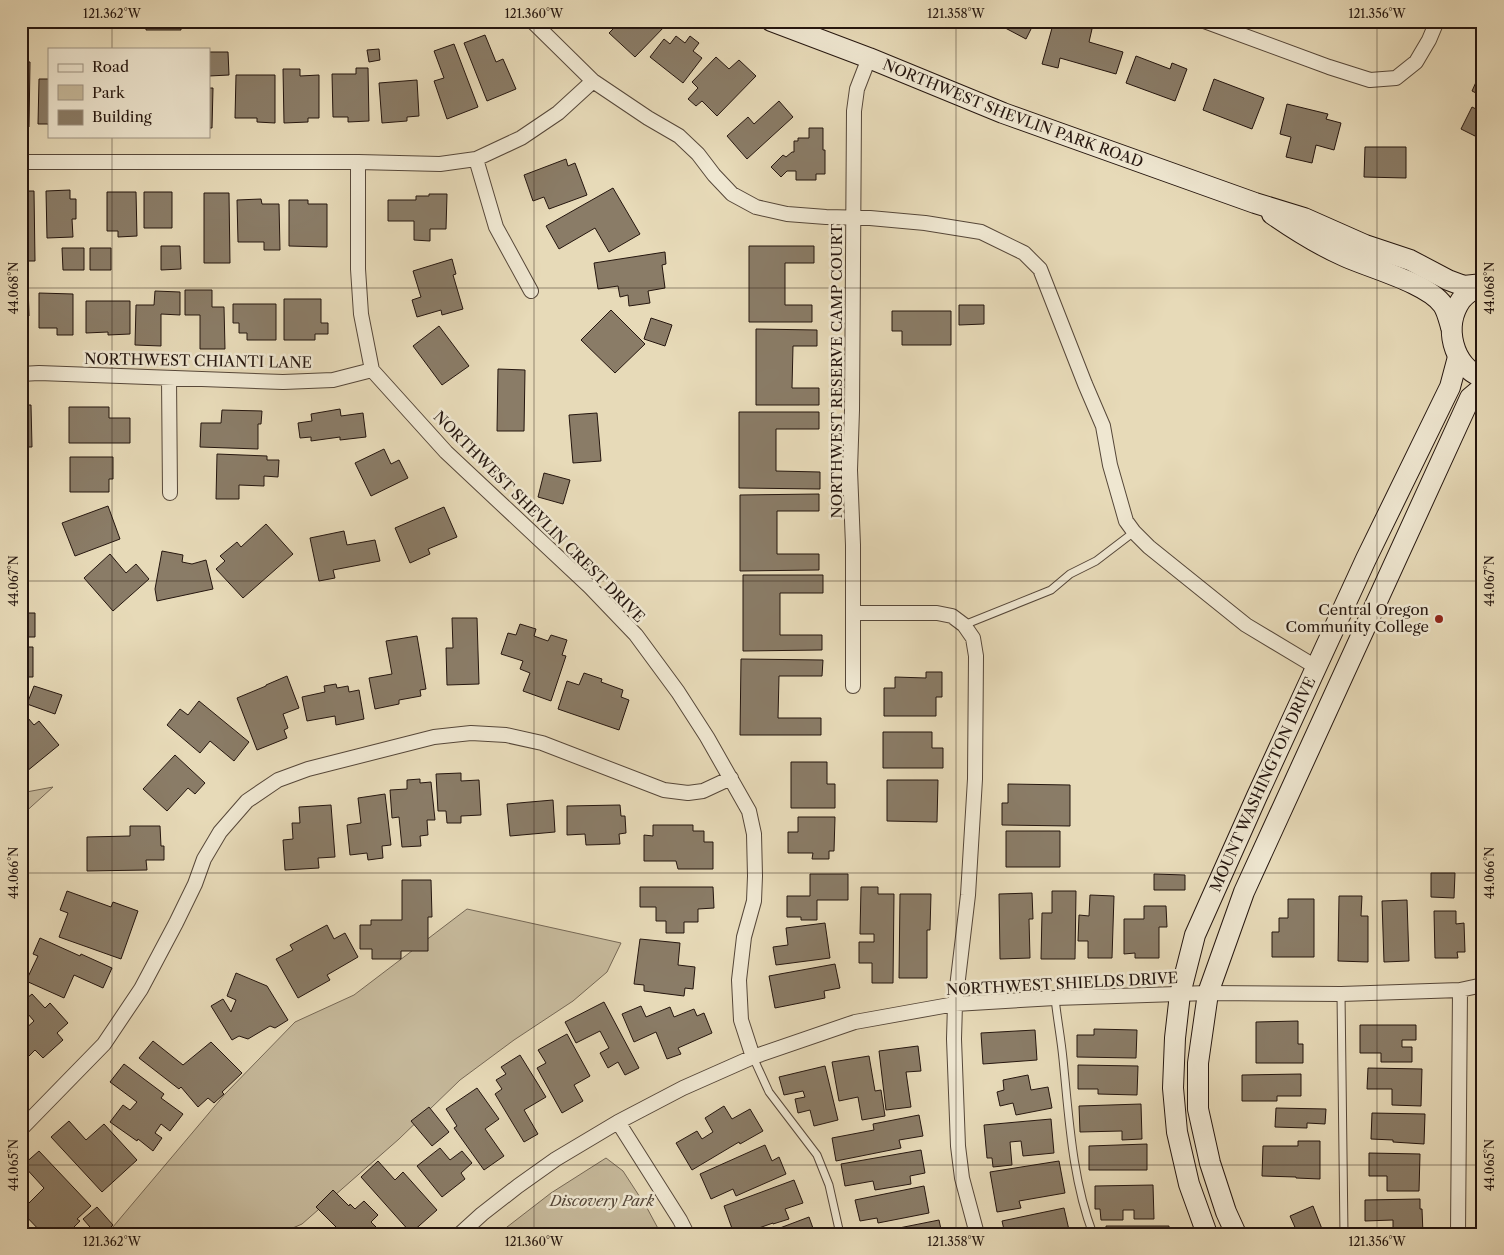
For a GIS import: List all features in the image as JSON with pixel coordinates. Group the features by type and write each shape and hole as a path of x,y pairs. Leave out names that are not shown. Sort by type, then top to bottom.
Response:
{"main road":[{"name":"NORTHWEST SHEVLIN PARK ROAD","path":"771,21 869,58 1002,113 1256,203 1304,218 1365,245 1410,260 1448,280 1464,286 1483,284"},
{"name":"NORTHWEST SHEVLIN PARK ROAD","path":"1256,203 1298,232 1343,256 1402,278 1435,298 1443,305 1451,327 1452,342 1458,357"},
{"path":"1451,327 1455,313 1462,300 1470,291 1483,284"},
{"path":"1458,357 1467,368 1483,378"},
{"name":"MOUNT WASHINGTON DRIVE","path":"1207,1234 1189,1184 1177,1132 1174,1080 1175,1038 1180,994 1195,935 1366,558 1450,387 1458,357"},
{"name":"MOUNT WASHINGTON DRIVE","path":"1236,1234 1226,1212 1210,1163 1198,1109 1198,1063 1208,993 1244,892 1470,398 1483,387"}],"street":[{"path":"532,21 593,80 648,118 679,136 698,154 732,194 756,206 787,214 924,223 981,232 1024,253 1040,268 1084,384 1103,426 1110,465 1120,500 1126,520 1134,532 1246,626 1316,667"},
{"path":"1204,21 1370,80 1396,78 1416,62 1429,40 1437,21"},
{"name":"NORTHWEST RESERVE CAMP COURT","path":"853,686 853,544 850,470 854,111 857,89 869,58"},
{"path":"21,162 358,162 440,164 476,159 521,138 536,128 558,113 593,80"},
{"path":"476,159 496,227 531,291"},
{"path":"358,162 358,269 361,314 372,370"},
{"name":"NORTHWEST CHIANTI LANE","path":"21,374 39,373 300,382 333,380 372,370"},
{"name":"NORTHWEST SHEVLIN CREST DRIVE","path":"372,370 446,452 590,587 636,634 678,692 731,778 748,811 754,834 754,901 744,937 739,980 741,1020 753,1057"},
{"path":"169,378 170,493"},
{"path":"853,613 937,613 952,616 964,625 973,638 976,656 975,779 968,895 955,1004 954,1057 958,1146 962,1178 977,1234"},
{"path":"21,1129 104,1044 141,989 195,884 204,859 220,832 247,801 278,780 308,769 434,737 471,733 506,734 542,743 664,790 688,793 703,791 731,778"},
{"name":"NORTHWEST SHIELDS DRIVE","path":"460,1234 482,1214 556,1159 618,1122 683,1088 753,1057 855,1022 955,1004 1055,998 1208,993 1341,994 1460,990 1483,986"},
{"path":"1458,1234 1460,990"},
{"path":"618,1122 687,1234"}],"lane":[{"path":"964,625 1051,590 1070,574 1096,561 1134,532"},
{"path":"1341,994 1344,1234"},
{"path":"1055,998 1075,1164 1086,1217 1093,1234"},
{"path":"753,1057 769,1092 817,1155 830,1185 840,1234"}],"green space":[{"path":"53,787 21,816 21,793"},
{"path":"467,909 621,943 607,972 573,1001 514,1040 460,1080 399,1139 302,1224 279,1234 107,1234 225,1094 295,1022 354,995"},
{"name":"Discovery Park","path":"606,1158 623,1171 661,1234 498,1234 551,1193"}],"building":[{"path":"146,21 181,21 181,30 146,30"},
{"path":"292,21 332,21 332,25 292,24"},
{"path":"621,21 662,21 666,25 635,57 609,33"},
{"path":"992,21 1035,21 1026,39"},
{"path":"1054,21 1063,21 1092,29 1089,42 1123,52 1116,74 1060,58 1058,68 1042,64"},
{"path":"485,35 496,62 503,59 516,89 487,101 464,43"},
{"path":"676,36 685,43 690,36 699,43 693,51 702,58 683,83 650,57 664,39 670,44"},
{"path":"454,44 478,107 447,119 434,81 444,78 434,51"},
{"path":"379,49 380,60 369,62 367,50"},
{"path":"210,52 228,52 229,75 210,76"},
{"path":"1136,56 1170,69 1172,63 1187,69 1175,101 1126,83"},
{"path":"716,57 729,69 739,60 756,76 717,116 702,101 696,106 688,99 698,88 692,82"},
{"path":"21,61 30,62 29,127 21,127"},
{"path":"356,68 368,68 369,121 348,122 348,117 333,117 332,74 356,74"},
{"path":"283,69 300,69 300,76 319,75 319,118 308,118 308,122 284,123"},
{"path":"1481,71 1483,72 1483,140 1461,129 1472,107 1476,109 1482,96 1472,91"},
{"path":"236,75 275,75 275,123 257,122 257,118 235,118"},
{"path":"39,79 48,79 48,124 38,124"},
{"path":"1214,79 1264,98 1252,129 1203,110"},
{"path":"417,80 419,116 407,117 407,121 382,123 379,83"},
{"path":"210,88 213,88 212,128 210,128"},
{"path":"779,101 793,117 747,159 727,136 748,117 754,124"},
{"path":"1287,104 1328,114 1326,119 1341,123 1334,150 1316,145 1312,163 1286,157 1291,137 1280,134"},
{"path":"809,128 823,128 825,174 816,174 816,180 796,180 796,171 787,171 781,177 771,167 783,155 786,157 794,152 794,141 798,141 798,138 809,138"},
{"path":"1365,147 1406,147 1406,178 1364,177"},
{"path":"566,159 568,166 575,163 587,195 549,209 544,197 533,201 524,175"},
{"path":"613,188 640,234 609,252 595,228 559,249 546,226"},
{"path":"70,190 70,199 76,199 76,219 72,219 73,237 47,238 46,191"},
{"path":"21,191 34,191 35,261 21,261"},
{"path":"107,192 136,192 137,236 118,237 118,231 107,231"},
{"path":"144,192 172,192 172,228 144,228"},
{"path":"204,193 229,193 230,263 204,263"},
{"path":"429,194 447,194 446,229 430,229 430,241 414,240 414,221 388,221 388,200 416,200 416,196 429,196"},
{"path":"261,199 262,204 279,204 280,250 264,250 264,242 238,242 237,200"},
{"path":"289,200 308,200 308,204 327,204 327,247 289,246"},
{"path":"161,246 180,246 181,269 161,270"},
{"path":"749,246 814,246 814,263 785,263 785,305 812,305 812,322 749,322"},
{"path":"62,248 84,248 84,270 63,270"},
{"path":"90,248 111,248 111,270 90,270"},
{"path":"665,252 666,264 662,265 665,288 648,291 650,303 629,306 628,295 620,297 618,286 598,289 594,263"},
{"path":"452,259 456,274 453,275 463,309 442,315 441,310 417,317 412,300 421,297 413,271"},
{"path":"21,285 28,285 29,316 24,316 24,328 21,329"},
{"path":"185,290 212,290 212,307 224,307 225,349 200,349 200,315 185,315"},
{"path":"155,291 180,292 180,315 161,314 161,346 135,345 136,305 154,305"},
{"path":"39,293 73,294 73,335 57,335 57,328 39,328"},
{"path":"284,299 321,299 321,323 328,323 328,334 315,334 315,340 284,340"},
{"path":"86,301 130,301 130,334 86,333"},
{"path":"233,304 276,304 276,340 247,340 247,333 239,333 239,323 233,323"},
{"path":"959,305 984,305 984,324 959,325"},
{"path":"611,310 645,344 615,373 581,340"},
{"path":"892,311 951,311 951,345 902,345 902,331 892,331"},
{"path":"651,318 672,325 665,346 644,339"},
{"path":"439,326 469,366 442,385 413,346"},
{"path":"756,329 817,330 817,346 793,346 792,388 819,388 819,405 756,405"},
{"path":"498,369 525,370 524,431 497,431"},
{"path":"21,405 31,405 32,447 21,447"},
{"path":"69,407 109,407 109,418 130,418 130,443 69,443"},
{"path":"340,409 341,416 363,413 366,437 340,440 340,437 311,441 311,437 300,438 298,423 312,421 311,414"},
{"path":"222,410 262,411 261,424 258,424 258,449 200,447 201,423 221,423"},
{"path":"739,412 819,412 819,429 776,429 776,471 820,472 820,489 739,488"},
{"path":"597,413 601,461 573,463 569,415"},
{"path":"384,449 391,464 399,460 408,478 371,496 355,463"},
{"path":"217,454 267,456 267,460 279,460 278,477 264,476 264,486 239,485 239,499 216,499"},
{"path":"70,457 113,457 113,479 109,479 109,492 70,492"},
{"path":"544,473 570,480 563,504 538,497"},
{"path":"819,494 819,511 777,511 777,554 819,554 819,570 740,571 740,495"},
{"path":"21,505 27,505 27,540 21,540"},
{"path":"108,506 120,539 75,556 62,523"},
{"path":"444,507 457,537 428,549 430,554 410,563 395,528"},
{"path":"266,524 293,554 243,598 216,569 225,561 220,556 237,542 241,547"},
{"path":"344,531 347,545 375,540 380,561 333,570 335,578 319,581 310,538"},
{"path":"162,551 183,555 182,562 192,564 206,560 213,589 157,601 155,589"},
{"path":"21,554 25,554 24,591 21,591"},
{"path":"110,554 126,573 136,564 149,579 113,611 84,578"},
{"path":"743,575 823,575 823,593 780,593 780,635 822,635 822,650 743,651"},
{"path":"21,600 25,600 25,613 35,613 35,637 26,637 26,641 21,641"},
{"path":"452,618 477,618 479,684 447,685 446,648 453,648"},
{"path":"520,624 536,629 534,636 548,641 551,635 567,640 562,655 566,656 551,701 523,691 530,673 520,669 523,661 501,654 508,633 516,635"},
{"path":"417,636 426,689 420,690 421,696 399,700 399,704 375,709 369,678 392,674 386,641"},
{"path":"21,647 33,647 33,677 21,677"},
{"path":"741,659 823,660 822,676 779,676 778,718 821,718 821,735 740,735"},
{"path":"926,672 942,672 942,697 936,697 936,716 884,716 884,688 895,688 895,677 926,678"},
{"path":"584,673 602,679 601,682 623,690 621,697 629,700 619,730 558,709 567,681 579,685"},
{"path":"287,676 299,708 283,714 288,728 284,730 287,738 257,750 237,698"},
{"path":"336,684 337,688 348,686 349,692 359,690 364,719 336,725 335,716 307,721 302,697 325,692 324,686"},
{"path":"34,686 62,695 55,714 27,704"},
{"path":"199,701 249,742 234,761 210,741 200,753 167,725 180,709 188,715"},
{"path":"21,710 34,725 39,721 59,745 21,776"},
{"path":"883,732 932,732 932,748 943,748 943,768 883,768"},
{"path":"175,755 205,783 195,794 188,788 167,811 143,789"},
{"path":"791,762 827,762 827,784 835,784 835,808 791,808"},
{"path":"461,773 461,781 479,780 481,815 461,816 461,823 447,823 446,811 438,811 436,774"},
{"path":"420,779 420,783 431,782 435,820 427,820 428,835 420,836 421,846 402,847 399,817 392,818 390,790 407,789 407,780"},
{"path":"887,780 938,780 937,822 887,821"},
{"path":"1008,784 1070,785 1070,826 1002,825 1002,803 1008,803"},
{"path":"385,794 391,845 382,846 383,858 368,860 367,853 350,855 347,825 361,823 358,798"},
{"path":"553,800 555,832 510,836 507,804"},
{"path":"331,805 335,857 318,858 319,868 285,870 283,840 293,839 292,823 300,823 299,807"},
{"path":"620,805 621,816 625,816 626,833 619,834 620,844 586,845 585,834 567,835 567,806"},
{"path":"798,817 835,817 834,851 829,851 829,859 812,859 813,853 788,853 788,832 798,832"},
{"path":"653,825 693,825 693,831 704,831 704,842 713,842 713,869 678,869 676,861 644,861 644,835 653,836"},
{"path":"130,826 160,826 161,846 164,846 164,860 146,860 147,870 87,871 87,837 130,836"},
{"path":"1006,831 1060,831 1060,867 1006,867"},
{"path":"1431,873 1455,873 1454,898 1431,897"},
{"path":"810,874 848,874 848,900 817,900 817,920 801,920 801,917 787,917 787,896 810,896"},
{"path":"1154,874 1185,875 1185,890 1154,890"},
{"path":"402,880 431,880 432,917 428,917 428,951 401,951 401,959 372,959 372,949 360,949 360,925 371,925 371,920 402,920"},
{"path":"640,887 713,887 714,908 698,909 698,922 684,922 684,933 666,933 666,921 656,921 656,907 640,907"},
{"path":"861,887 878,887 878,894 894,894 893,983 872,983 872,963 859,963 859,942 874,942 874,934 860,934"},
{"path":"67,891 111,907 113,902 138,911 121,959 59,937 68,913 60,910"},
{"path":"1052,891 1076,891 1075,959 1041,959 1042,913 1052,913"},
{"path":"1032,893 1033,919 1029,919 1030,958 1000,959 999,894"},
{"path":"900,894 931,894 930,930 927,930 927,978 899,978"},
{"path":"1090,895 1114,896 1112,958 1088,958 1088,941 1078,941 1079,915 1089,916"},
{"path":"1339,896 1362,896 1361,916 1368,916 1368,962 1338,961"},
{"path":"1288,899 1314,899 1314,957 1272,957 1272,932 1279,932 1279,918 1288,918"},
{"path":"1407,900 1409,961 1384,962 1382,901"},
{"path":"1144,906 1166,906 1167,927 1159,927 1159,958 1135,958 1135,953 1124,954 1124,919 1144,919"},
{"path":"1434,911 1456,911 1456,924 1464,923 1465,952 1457,952 1458,958 1435,958"},
{"path":"825,923 830,958 776,965 773,947 788,945 786,928"},
{"path":"327,925 334,939 345,933 358,957 327,975 330,980 298,998 276,959 293,950 290,945"},
{"path":"40,938 112,968 103,988 74,975 64,998 26,981 38,956 33,954"},
{"path":"640,939 680,943 678,965 695,967 693,989 685,988 684,996 644,991 644,985 634,984"},
{"path":"835,964 840,988 824,991 825,998 775,1008 769,976"},
{"path":"236,973 267,986 288,1020 275,1028 270,1026 248,1039 239,1036 232,1040 211,1006 223,999 231,1012 236,1000 227,996"},
{"path":"32,994 45,1008 50,1003 68,1023 57,1033 63,1040 43,1058 35,1050 27,1058 21,1052 21,1030 23,1031 34,1021 21,1006 21,1003"},
{"path":"604,1002 639,1068 625,1075 618,1062 608,1068 600,1053 609,1048 600,1031 576,1043 565,1022"},
{"path":"641,1006 646,1017 670,1007 674,1017 694,1009 697,1016 704,1013 712,1033 678,1048 681,1054 667,1059 656,1032 634,1042 622,1014"},
{"path":"1298,1021 1298,1044 1303,1044 1303,1063 1256,1063 1256,1022"},
{"path":"1360,1025 1416,1025 1416,1040 1402,1040 1402,1047 1412,1047 1412,1062 1381,1062 1381,1053 1360,1053"},
{"path":"1094,1029 1137,1030 1136,1058 1077,1057 1077,1035 1094,1035"},
{"path":"1035,1030 1037,1060 983,1064 981,1033"},
{"path":"567,1034 590,1076 574,1085 583,1101 562,1113 537,1068 546,1063 538,1050"},
{"path":"153,1041 183,1065 211,1042 242,1073 222,1092 224,1094 214,1103 208,1098 198,1107 181,1087 179,1089 139,1058"},
{"path":"918,1046 921,1071 906,1072 911,1107 886,1110 879,1051"},
{"path":"520,1055 546,1097 524,1110 538,1134 524,1142 495,1094 502,1089 496,1080 506,1074 501,1067"},
{"path":"869,1056 875,1091 881,1090 885,1116 862,1120 858,1097 839,1101 832,1062"},
{"path":"124,1064 164,1094 161,1098 183,1114 170,1131 161,1124 155,1133 162,1138 153,1151 138,1139 137,1141 110,1122 123,1105 130,1110 137,1102 110,1082"},
{"path":"1078,1065 1138,1066 1137,1095 1098,1094 1098,1089 1078,1089"},
{"path":"825,1066 838,1120 814,1126 810,1110 798,1113 795,1099 805,1097 803,1091 784,1095 779,1077"},
{"path":"1368,1068 1422,1069 1421,1106 1392,1105 1392,1089 1367,1089"},
{"path":"1301,1074 1301,1096 1277,1096 1277,1101 1242,1101 1242,1075"},
{"path":"1028,1075 1031,1090 1048,1087 1052,1108 1016,1115 1013,1103 1000,1106 997,1092 1004,1090 1003,1080"},
{"path":"477,1088 499,1119 485,1129 504,1156 484,1170 454,1128 457,1126 446,1109"},
{"path":"1141,1104 1142,1139 1122,1140 1122,1131 1080,1132 1079,1106"},
{"path":"724,1106 732,1119 750,1109 763,1131 740,1144 739,1142 692,1170 676,1143 697,1131 702,1139 713,1132 705,1118"},
{"path":"429,1107 449,1132 432,1146 411,1121"},
{"path":"1276,1108 1326,1109 1325,1124 1307,1123 1307,1128 1275,1127"},
{"path":"1372,1113 1425,1114 1424,1144 1371,1139"},
{"path":"919,1115 923,1136 899,1140 901,1148 836,1161 832,1138 874,1130 873,1124"},
{"path":"1051,1119 1054,1153 1023,1156 1021,1141 1010,1142 1012,1165 993,1167 992,1158 987,1158 984,1125"},
{"path":"69,1121 86,1140 104,1124 137,1160 102,1192 51,1137"},
{"path":"1298,1141 1320,1141 1320,1179 1262,1176 1263,1146 1298,1146"},
{"path":"1147,1144 1147,1170 1089,1170 1089,1146"},
{"path":"765,1145 772,1161 779,1157 786,1174 736,1196 733,1189 711,1199 700,1174"},
{"path":"440,1148 450,1160 462,1151 472,1163 461,1173 465,1179 442,1197 417,1166"},
{"path":"921,1150 925,1173 910,1176 911,1184 875,1190 873,1181 845,1186 841,1164"},
{"path":"39,1151 91,1206 77,1219 80,1221 67,1234 43,1234 21,1211 44,1188 23,1165"},
{"path":"1369,1153 1420,1154 1419,1191 1387,1191 1387,1176 1369,1176"},
{"path":"378,1161 395,1180 403,1172 437,1210 411,1233 361,1177"},
{"path":"1059,1161 1065,1193 1019,1201 1021,1208 997,1212 990,1172"},
{"path":"794,1180 803,1203 785,1209 789,1219 742,1234 734,1234 724,1206"},
{"path":"1153,1185 1154,1219 1134,1219 1134,1210 1123,1210 1123,1220 1101,1220 1100,1209 1095,1209 1095,1186"},
{"path":"924,1186 929,1213 878,1223 877,1218 860,1221 855,1200"},
{"path":"333,1190 349,1206 350,1204 355,1209 364,1201 378,1215 371,1222 383,1234 343,1234 316,1207"},
{"path":"1420,1199 1423,1234 1393,1234 1393,1220 1365,1221 1365,1200"},
{"path":"1313,1206 1324,1234 1298,1234 1290,1216"},
{"path":"97,1207 113,1225 104,1234 96,1234 83,1219"},
{"path":"1064,1208 1069,1230 1049,1234 1005,1234 1002,1221"},
{"path":"809,1217 814,1231 820,1229 822,1234 764,1234"},
{"path":"939,1220 942,1234 869,1234"},
{"path":"1106,1226 1169,1226 1169,1234 1106,1234"}],"place":[{"name":"Central Oregon Community College","path":"1439,619"}]}
